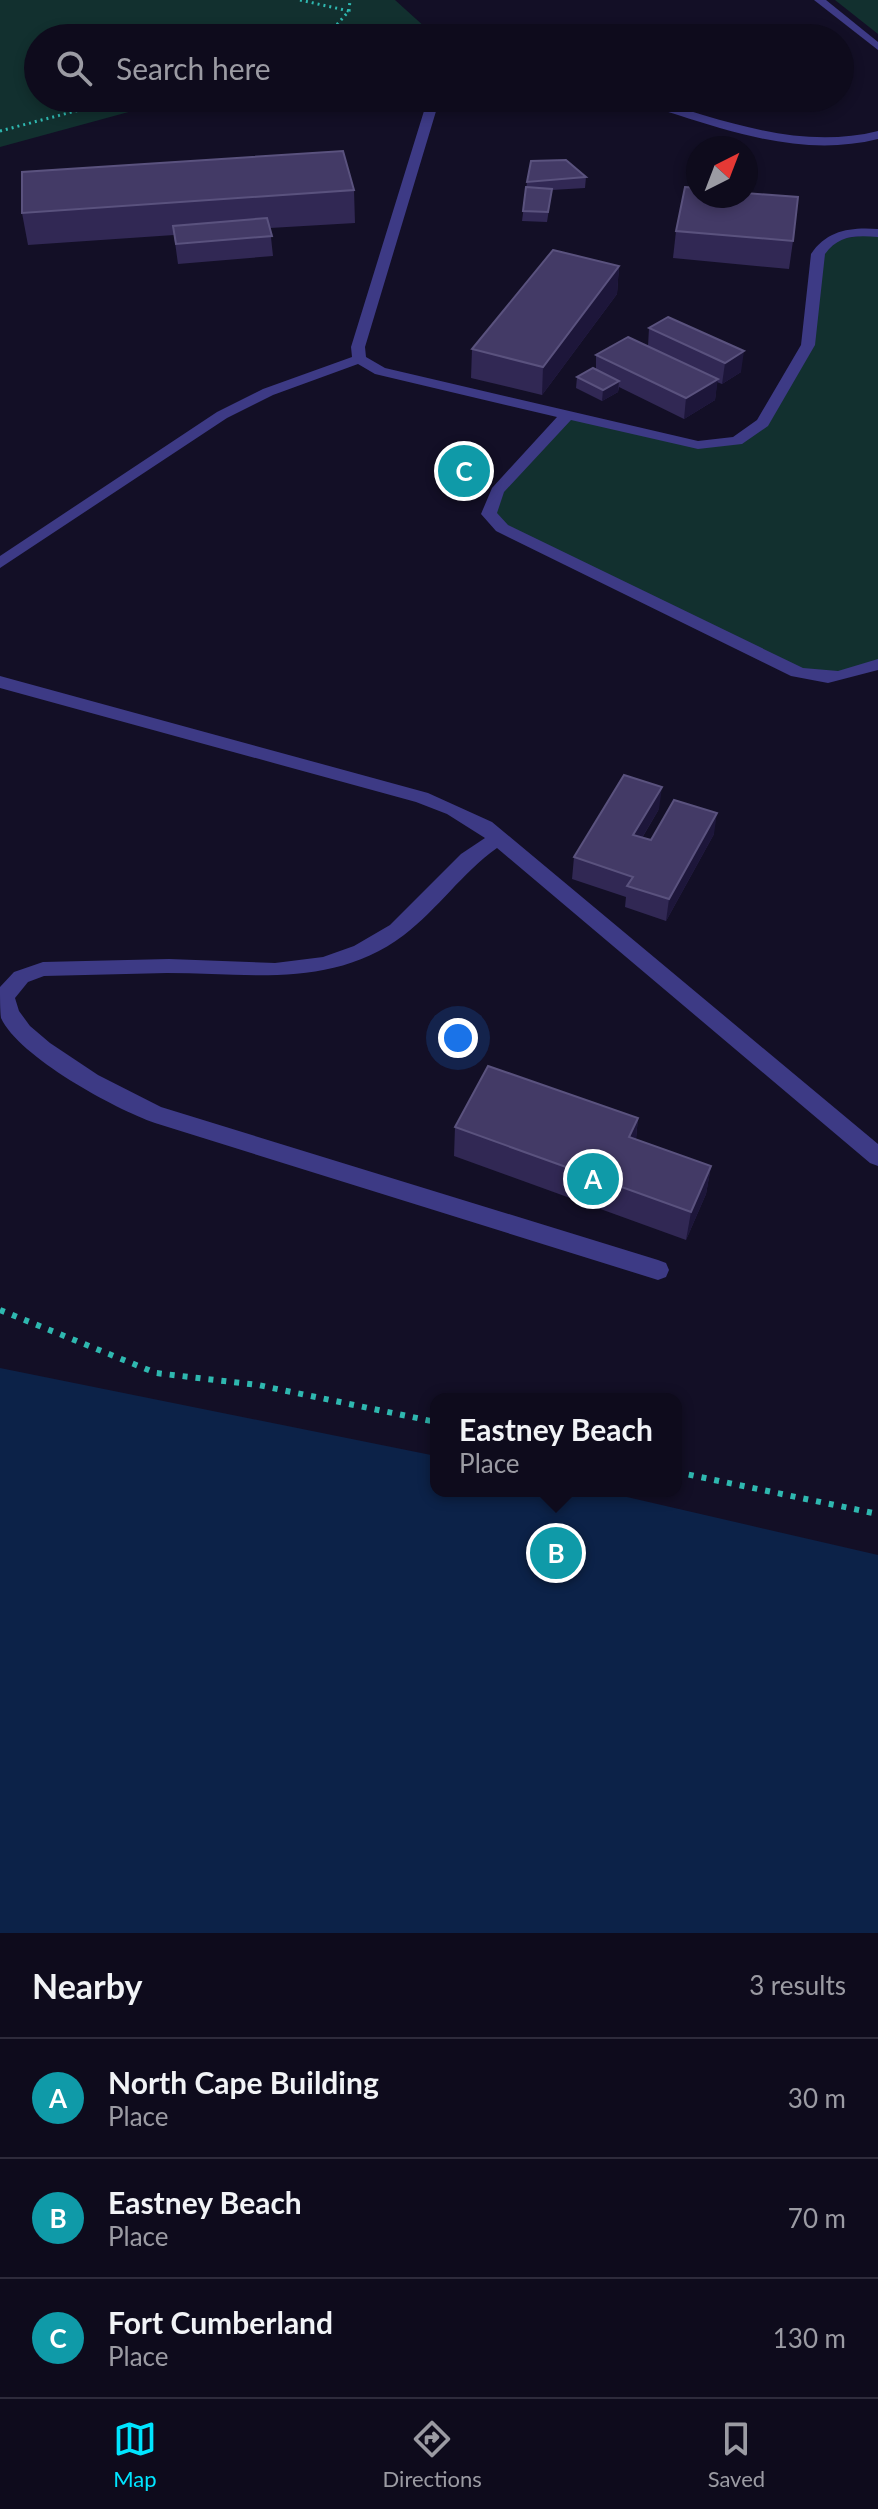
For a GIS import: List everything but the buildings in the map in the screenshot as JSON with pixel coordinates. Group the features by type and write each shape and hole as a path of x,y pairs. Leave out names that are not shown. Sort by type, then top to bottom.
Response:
{"lane":[{"path":"819,0 849,24"},
{"path":"854,28 878,47"},
{"path":"359,359 358,347 430,112"},
{"path":"690,112 789,139 834,143 876,137"},
{"path":"0,563 222,415 268,392 359,359 380,371 698,445 727,444 749,436 763,423 808,345 821,249 837,236 854,232 878,233"},
{"path":"567,415 497,491 489,514 502,528 805,675 829,680 846,677 878,664"},
{"path":"0,682 422,797 470,818 498,838 878,1157"},
{"path":"498,838 468,859 397,930 361,951 324,964 275,970 213,967 58,968 32,971 8,977 5,1005 21,1029 77,1074 126,1101 194,1126 658,1270"}],"path":[{"path":"300,0 349,11"},
{"path":"337,24 349,11 350,0"},
{"path":"0,131 72,112"},
{"path":"0,1310 156,1373 258,1385 430,1421"},
{"path":"682,1473 878,1514"}],"green space":[{"path":"0,0 395,0 422,24 24,24 24,112 129,112 0,147"},
{"path":"835,0 878,0 878,34"},
{"path":"878,233 878,663 813,678 501,527 491,504 567,415 698,445 749,436 804,354 818,254 828,241"}],"water":[{"path":"0,1368 430,1455 430,1497 627,1497 878,1555 878,1933 0,1933"}],"place":[{"name":"Fort Cumberland","path":"464,471"},
{"name":"North Cape Building","path":"593,1179"},
{"name":"Eastney Beach","path":"556,1553"}]}
